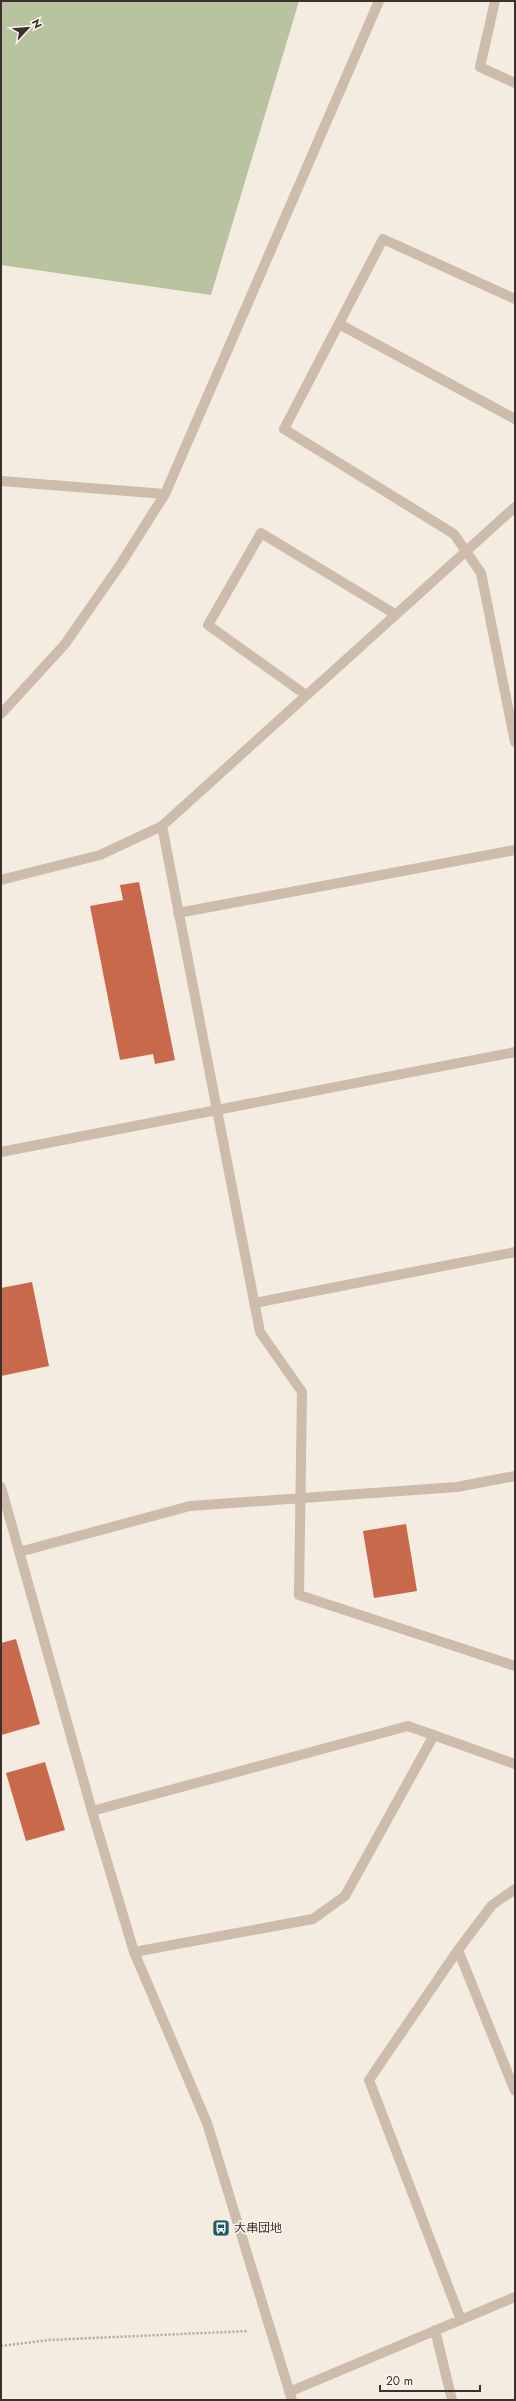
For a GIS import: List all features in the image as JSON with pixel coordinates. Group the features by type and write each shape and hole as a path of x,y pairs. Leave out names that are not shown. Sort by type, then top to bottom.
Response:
{"street":[{"path":"1,714 65,644 120,564 165,494 379,1"},
{"path":"495,1 480,67 515,83"},
{"path":"515,299 384,239 284,428 454,534 466,550 481,573 515,742"},
{"path":"338,324 515,418"},
{"path":"1,481 165,494"},
{"path":"1,880 100,855 162,826 515,507"},
{"path":"306,695 208,625 261,533 395,614"},
{"path":"162,826 260,1332 302,1392 299,1595 515,1666"},
{"path":"178,913 515,850"},
{"path":"1,1152 515,1052"},
{"path":"254,1303 515,1252"},
{"path":"19,1552 190,1506 457,1487 515,1476"},
{"path":"1,1487 92,1811 134,1952 207,2123 290,2396 436,2330 515,2297"},
{"path":"92,1811 408,1726 515,1764"},
{"path":"134,1952 313,1919 345,1896 434,1735"},
{"path":"461,2320 369,2080 458,1950 492,1905 515,1889"},
{"path":"458,1950 515,2091"},
{"path":"436,2330 452,2400"}],"path":[{"path":"1,2346 49,2340 270,2330"}],"green space":[{"path":"1,1 299,1 211,295 1,265"}],"building":[{"path":"139,882 175,1060 155,1064 153,1054 120,1060 90,906 123,900 120,885"},
{"path":"32,1282 49,1366 1,1376 1,1288"},
{"path":"406,1524 417,1591 374,1598 363,1531"},
{"path":"16,1639 40,1724 1,1735 1,1643"},
{"path":"45,1762 65,1830 26,1841 6,1773"}],"place":[{"name":"大串団地","path":"221,2228"}]}
